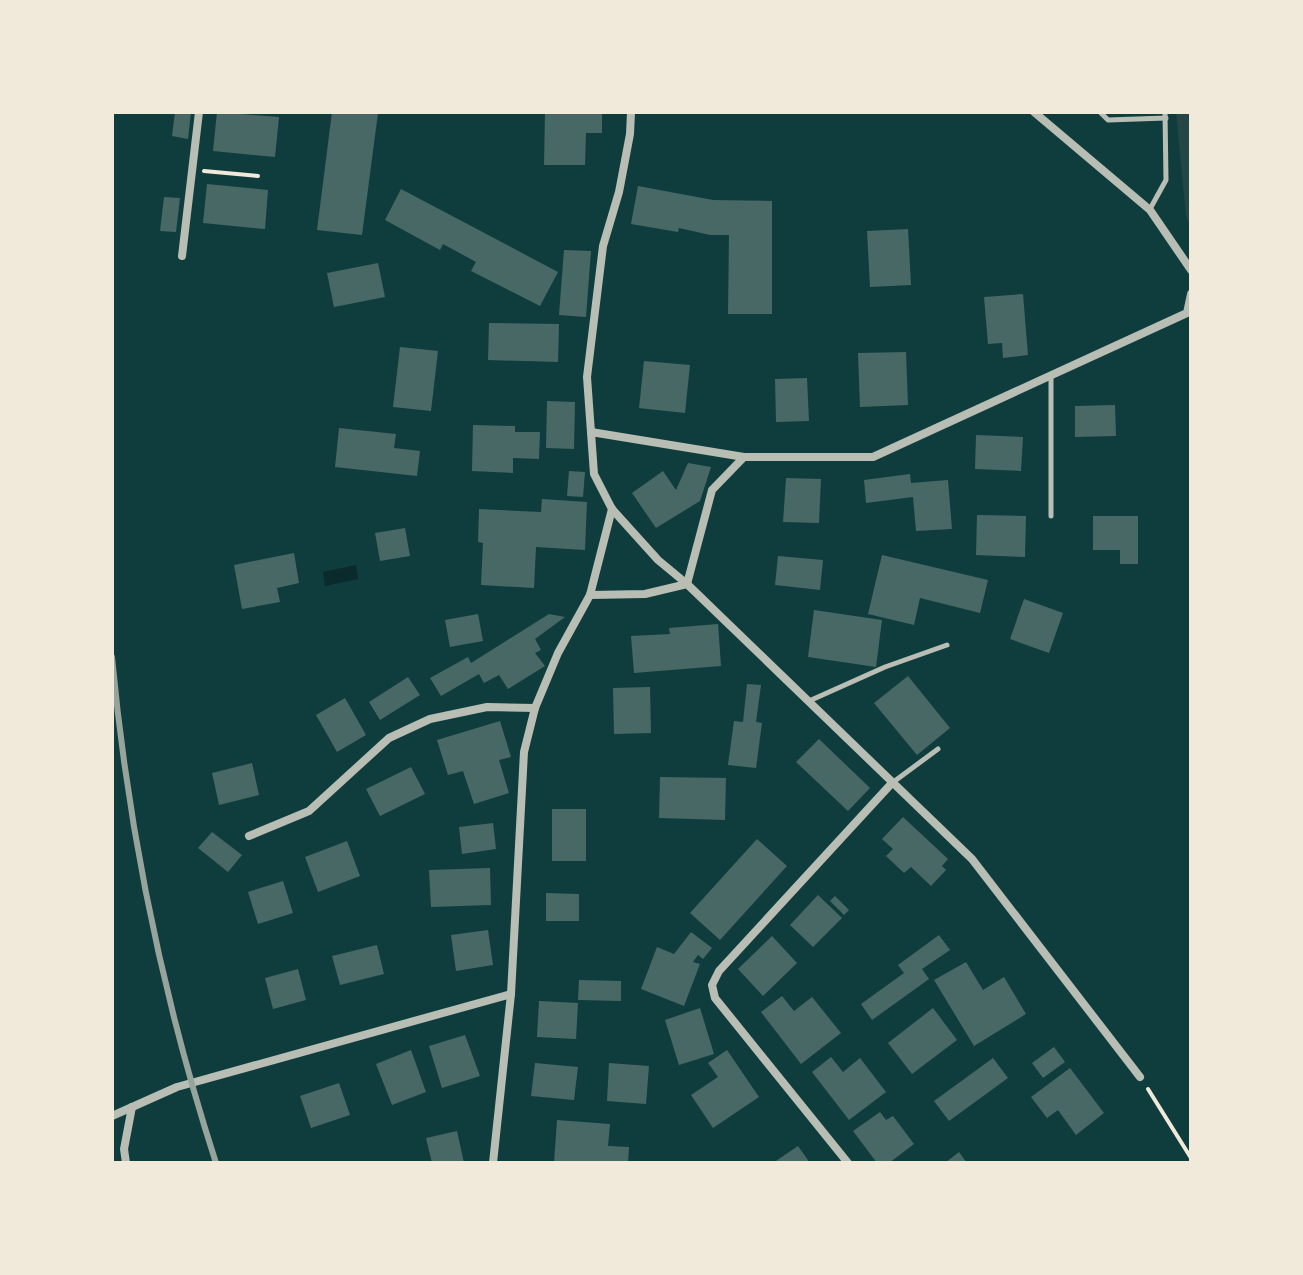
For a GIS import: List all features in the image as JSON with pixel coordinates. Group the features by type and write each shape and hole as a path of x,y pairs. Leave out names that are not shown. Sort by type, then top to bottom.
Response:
{"street":[{"path":"182,256 199,112"},
{"path":"631,112 622,177 603,246 587,377 594,474 612,509 658,560 687,584 972,859 1140,1077"},
{"path":"1034,112 1150,210 1191,270"},
{"path":"591,432 744,457 873,457 1187,313 1191,294"},
{"path":"687,584 712,490 744,457"},
{"path":"493,1163 511,994 524,752 535,708 558,653 590,595 612,509"},
{"path":"590,595 645,594 687,584"},
{"path":"249,836 309,811 389,738 430,719 487,707 535,708"},
{"path":"848,1163 715,998 712,985 719,971 892,783"},
{"path":"112,1116 177,1087 511,994"},
{"path":"126,1163 124,1149 132,1107"}],"lane":[{"path":"1100,112 1108,120 1166,115 1166,180 1150,210"},
{"path":"1051,376 1051,516"},
{"path":"808,702 885,667 947,645"},
{"path":"892,783 938,749"}],"path":[{"path":"192,170 258,176"},
{"path":"1140,1077 1191,1158"}],"shaded area":[{"path":"1176,112 1191,112 1191,228 1186,216"},
{"path":"356,565 358,579 325,586 323,572"}],"building":[{"path":"175,112 191,112 188,139 172,136"},
{"path":"217,112 279,117 275,157 213,151"},
{"path":"332,112 378,113 362,235 317,230"},
{"path":"545,112 602,112 602,133 586,133 585,165 544,165"},
{"path":"207,184 268,190 265,229 203,223"},
{"path":"638,186 713,200 772,201 772,314 728,314 729,235 710,235 679,228 678,232 631,224"},
{"path":"401,189 558,272 540,306 471,271 476,262 443,244 440,250 385,220"},
{"path":"164,197 180,198 176,232 160,231"},
{"path":"908,229 911,285 870,287 867,231"},
{"path":"564,250 591,251 586,317 559,315"},
{"path":"378,263 385,297 334,307 327,273"},
{"path":"1023,294 1028,355 1003,358 1002,343 988,344 984,297"},
{"path":"489,323 559,324 558,362 488,360"},
{"path":"400,347 438,351 431,411 393,407"},
{"path":"906,352 908,405 860,407 858,353"},
{"path":"644,361 690,365 685,413 639,408"},
{"path":"807,378 809,421 776,422 775,379"},
{"path":"547,401 575,402 574,449 546,448"},
{"path":"1115,405 1116,436 1075,437 1075,406"},
{"path":"473,425 515,426 515,432 540,432 539,459 513,458 513,473 472,471"},
{"path":"339,428 396,434 394,448 420,451 417,476 335,467"},
{"path":"976,435 1023,437 1021,471 975,469"},
{"path":"688,463 711,467 700,501 656,528 632,493 663,471 676,490"},
{"path":"569,471 585,472 583,497 567,496"},
{"path":"910,474 911,483 948,480 952,529 916,531 913,497 866,503 864,480"},
{"path":"786,478 821,479 819,523 783,522"},
{"path":"542,499 587,502 585,550 536,547 534,588 481,585 483,543 478,542 479,509 541,512"},
{"path":"977,515 1026,516 1025,557 976,555"},
{"path":"1093,516 1138,516 1138,564 1120,564 1120,550 1093,550"},
{"path":"405,528 410,556 380,561 375,533"},
{"path":"294,553 299,583 277,588 280,602 242,609 234,565"},
{"path":"882,555 988,580 980,613 920,598 914,625 868,614"},
{"path":"778,556 823,560 820,590 775,585"},
{"path":"1024,599 1063,613 1049,653 1010,639"},
{"path":"814,610 882,620 876,667 808,657"},
{"path":"478,614 483,641 450,647 445,620"},
{"path":"549,614 565,617 535,639 541,650 535,653 545,666 508,689 499,675 484,683 479,674 441,696 430,678 468,657 471,663"},
{"path":"718,624 721,666 634,673 631,636 670,634 669,628"},
{"path":"908,676 950,728 917,755 874,703"},
{"path":"408,677 420,695 380,720 369,702"},
{"path":"747,684 761,685 756,722 762,723 756,768 728,765 734,721 743,722"},
{"path":"650,687 651,733 614,734 613,688"},
{"path":"345,698 366,735 337,752 316,715"},
{"path":"500,721 511,757 499,760 509,793 474,804 463,771 448,775 437,740"},
{"path":"819,739 870,788 848,811 796,762"},
{"path":"252,763 259,795 219,805 212,773"},
{"path":"411,767 425,794 380,816 366,789"},
{"path":"660,777 726,778 725,820 659,818"},
{"path":"552,809 586,809 586,861 552,861"},
{"path":"903,817 948,859 942,866 946,870 931,886 911,867 904,873 886,856 893,849 882,839"},
{"path":"493,823 496,849 462,854 459,827"},
{"path":"212,832 242,855 228,872 198,848"},
{"path":"757,839 787,866 720,940 690,913"},
{"path":"347,841 360,876 318,892 305,857"},
{"path":"490,868 491,905 431,907 429,870"},
{"path":"283,881 293,913 258,924 248,892"},
{"path":"546,893 579,894 579,921 546,921"},
{"path":"818,895 842,918 813,947 790,925"},
{"path":"835,896 849,910 844,915 830,901"},
{"path":"488,930 493,965 456,971 451,935"},
{"path":"691,932 712,948 703,959 698,955 693,962 700,964 684,1006 641,989 657,947 674,954"},
{"path":"939,935 950,950 922,969 929,979 872,1020 861,1004 904,973 898,965"},
{"path":"772,936 797,963 763,996 738,969"},
{"path":"377,945 384,974 340,985 332,956"},
{"path":"966,962 983,990 1004,977 1026,1014 974,1046 934,980"},
{"path":"298,969 306,1000 273,1009 265,978"},
{"path":"579,980 621,981 621,1001 578,1000"},
{"path":"782,996 794,1011 812,997 841,1033 801,1064 761,1012"},
{"path":"539,1001 578,1003 576,1039 537,1037"},
{"path":"700,1008 714,1054 679,1065 665,1020"},
{"path":"933,1008 957,1040 912,1074 888,1043"},
{"path":"465,1035 480,1076 442,1088 429,1046"},
{"path":"1054,1047 1065,1062 1043,1078 1032,1063"},
{"path":"411,1050 426,1092 392,1105 376,1064"},
{"path":"727,1050 759,1097 713,1128 691,1095 718,1077 708,1063"},
{"path":"831,1057 843,1072 860,1058 886,1092 849,1120 812,1072"},
{"path":"993,1058 1008,1078 949,1121 934,1101"},
{"path":"535,1063 578,1067 574,1100 531,1096"},
{"path":"609,1063 649,1066 646,1104 607,1101"},
{"path":"1070,1068 1104,1113 1076,1135 1058,1110 1047,1118 1031,1097"},
{"path":"339,1083 350,1115 311,1128 300,1096"},
{"path":"880,1112 886,1120 893,1116 914,1144 889,1163 877,1163 853,1131"},
{"path":"557,1120 610,1124 608,1146 629,1147 628,1163 554,1163"},
{"path":"457,1131 464,1163 432,1163 426,1138"},
{"path":"798,1146 810,1163 773,1163"},
{"path":"959,1152 967,1163 945,1163"}],"railway":[{"path":"112,657 128,786 150,913 180,1039 216,1163"}]}
